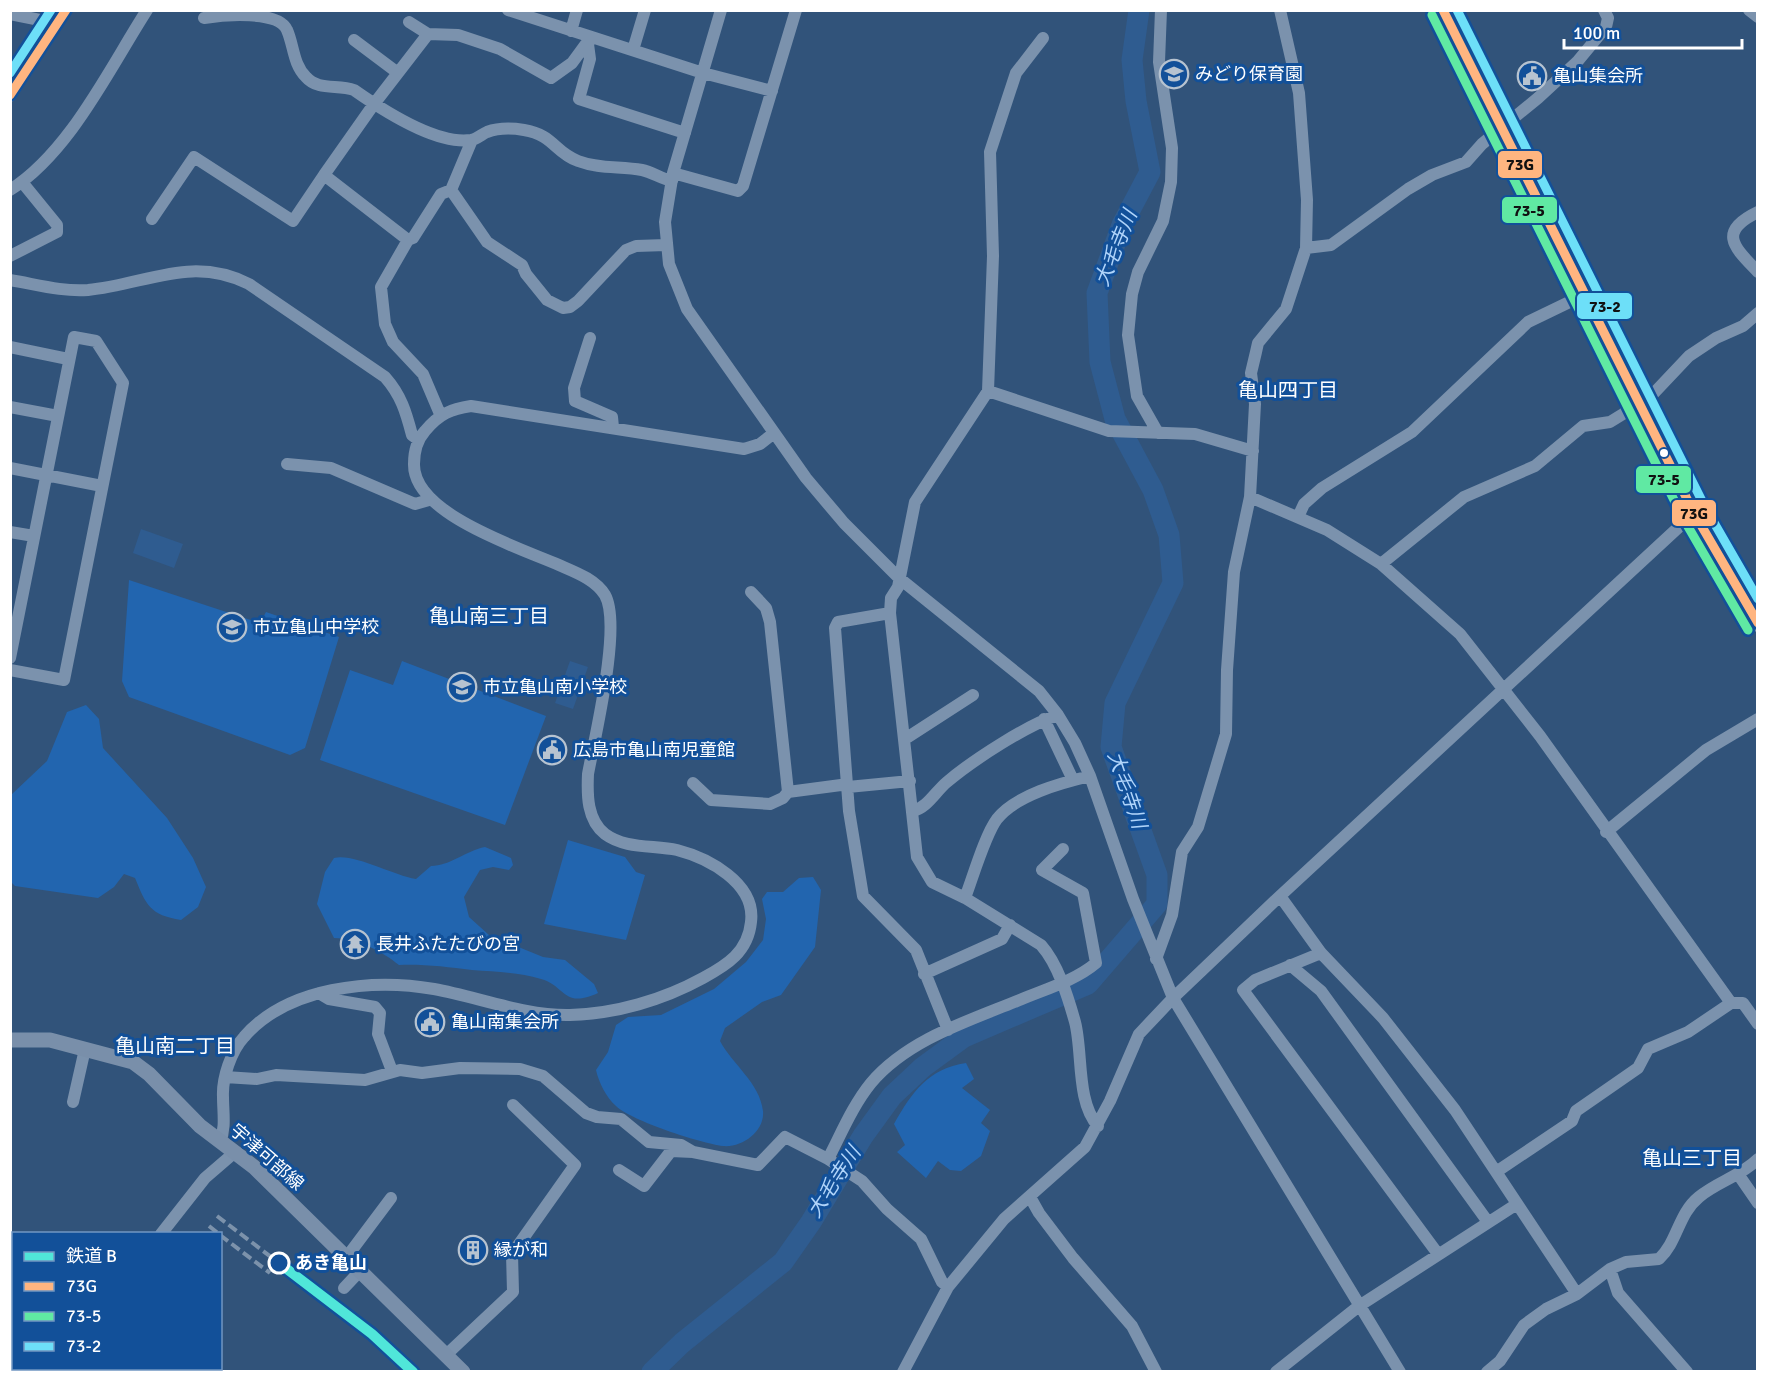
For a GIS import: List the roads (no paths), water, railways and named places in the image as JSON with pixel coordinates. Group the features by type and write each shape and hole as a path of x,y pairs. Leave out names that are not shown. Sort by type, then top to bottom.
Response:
{"highway":[{"path":"1443,10 1694,513 1758,624"}],"main road":[{"name":"宇津可部線","path":"10,1040 50,1040 133,1062 149,1074 220,1142 254,1167 463,1371"}],"street":[{"path":"10,96 14,82 66,10"},
{"path":"10,190 47,161 67,135 147,10"},
{"path":"508,10 571,31 589,41 633,50 772,91"},
{"path":"571,31 577,10"},
{"path":"633,50 645,10"},
{"path":"721,10 673,177 665,222 666,245 678,290 687,309 806,478 844,523 898,578 1039,691 1058,715 1076,743 1133,899 1173,998 1400,1371"},
{"path":"204,18 274,17 283,23 288,31 291,52 306,78 324,88 345,87 354,90 415,128 458,139 472,140 489,131 507,128 524,130 548,136 566,155 595,166 644,170 738,190 743,186 796,10"},
{"path":"1154,432 1137,396 1128,335 1135,283 1163,221 1171,182 1172,148 1159,62 1161,10"},
{"path":"1154,954 1172,915 1182,852 1198,827 1226,734 1227,669 1234,572 1250,497 1256,404 1251,373 1258,343 1286,309 1306,248 1307,200 1299,93 1280,10"},
{"path":"1306,248 1331,245 1408,189 1432,175 1466,162 1482,144 1577,62 1606,27 1608,18 1604,10"},
{"path":"1749,10 1758,17"},
{"path":"10,14 45,21 55,27"},
{"path":"409,22 429,34 458,35 500,49 551,78 572,63 589,41"},
{"path":"152,219 194,157 294,221 374,104 429,34"},
{"path":"1043,38 1016,74 990,152 993,256 988,391 915,502 898,587 891,598 890,613 917,857 923,871 932,882 965,898 1010,925 1041,945 1050,956 1073,1017 1091,1118 1098,1126"},
{"path":"354,40 398,73"},
{"path":"589,41 590,59 579,99 685,133"},
{"path":"440,414 423,374 393,342 385,324 381,288 408,240 412,238 441,194 451,190 472,140"},
{"path":"324,175 408,240"},
{"path":"10,256 57,232 57,225 22,182"},
{"path":"451,190 487,242 522,265 526,274 547,300 563,308 570,308 578,301 626,250 636,246 666,245"},
{"path":"1758,212 1739,225 1732,238 1734,247 1758,272"},
{"path":"10,280 68,290 88,290 184,270 207,270 229,274 249,284 385,376 397,390 405,405 412,435 418,440"},
{"path":"1298,518 1304,504 1322,488 1412,432 1528,322 1586,294"},
{"path":"1381,564 1464,497 1535,466 1583,426 1610,422 1640,403 1671,378 1679,364 1689,356 1716,338 1743,326 1758,313"},
{"path":"10,658 17,593 34,536 68,359 74,337 96,340 123,383 64,680 10,670"},
{"path":"590,338 574,388 575,401 612,417 613,427"},
{"path":"10,347 68,359"},
{"path":"988,391 1109,431 1195,434 1253,451"},
{"path":"220,1142 224,1131 225,1077 241,1039 254,1025 293,1003 345,987 411,987 548,1014 591,1013 659,999 685,988 733,960 743,948 752,920 744,893 722,871 676,850 614,839 596,824 587,795 611,637 609,607 604,594 584,576 444,512 429,500 417,484 414,453 418,440 440,414 454,408 471,406 744,448 760,444 774,434"},
{"path":"10,407 58,416"},
{"path":"287,464 331,468 415,504 429,500"},
{"path":"10,468 102,486"},
{"path":"1250,497 1327,530 1381,564 1460,634 1503,689 1731,1003"},
{"path":"903,1371 948,1287 1004,1219 1085,1147 1098,1126 1139,1034 1173,998 1280,896 1694,513"},
{"path":"10,532 34,536"},
{"path":"751,592 766,608 770,622 788,792"},
{"path":"890,613 838,622 835,628 849,811 863,896 916,950 948,1030"},
{"path":"905,739 973,694"},
{"path":"913,812 921,809 946,782 1044,719 1058,715"},
{"path":"1044,719 1073,780"},
{"path":"1606,832 1706,750 1758,719"},
{"path":"965,898 997,819 1015,805 1049,787 1089,776"},
{"path":"693,783 711,800 770,804 783,798 788,792 841,785 848,787 910,782"},
{"path":"831,1160 871,1083 896,1060 948,1030 1062,987 1096,963 1083,892 1042,870 1063,849"},
{"path":"1280,896 1321,953 1383,1018 1455,1110 1577,1294"},
{"path":"924,974 1002,939 1010,925"},
{"path":"1321,953 1255,980 1243,990 1438,1254"},
{"path":"1290,966 1321,992 1488,1222"},
{"path":"320,993 329,999 375,1007 380,1013 378,1034 392,1071"},
{"path":"1496,1172 1572,1121 1576,1111 1638,1068 1647,1050 1688,1032 1731,1003 1743,1003 1758,1024"},
{"path":"73,1102 85,1048"},
{"path":"225,1077 257,1079 276,1075 365,1080 392,1071 422,1073 478,1068 534,1072 543,1076 586,1113 597,1117 621,1119 649,1142 681,1145 693,1152"},
{"path":"446,1355 513,1292 512,1254 575,1165 513,1105"},
{"path":"619,1170 644,1186 671,1151 693,1152 758,1165 785,1137 831,1160 862,1181 887,1209 921,1239 942,1282 948,1287"},
{"path":"162,1232 204,1178 234,1153"},
{"path":"1487,1371 1500,1361 1524,1325 1546,1309 1577,1294 1610,1269 1626,1262 1659,1259 1674,1240 1680,1220 1699,1196 1738,1174 1758,1159"},
{"path":"1738,1174 1758,1203"},
{"path":"1030,1197 1039,1213 1073,1258 1132,1326 1156,1371"},
{"path":"346,1258 391,1198"},
{"path":"1276,1371 1359,1306 1517,1204"},
{"path":"1610,1269 1618,1293 1687,1371"},
{"path":"344,1288 360,1271"}],"waterway":[{"name":"大毛寺川","path":"652,1372 682,1343 783,1262 811,1222 863,1136 892,1096 923,1067 964,1037 1088,984 1157,904 1157,875 1111,747 1115,703 1173,583 1169,535 1153,490 1115,419 1100,362 1097,293 1122,225 1150,172 1136,101 1132,60 1139,10"}],"railway":[{"path":"217,1216 279,1263"},
{"path":"209,1226 216,1232"},
{"path":"222,1237 270,1273"}],"rail line":[{"name":"B","path":"279,1263 372,1334 413,1372"}],"place":[{"name":"みどり保育園","path":"1174,74"},
{"name":"亀山集会所","path":"1532,76"},
{"name":"市立亀山中学校","path":"232,627"},
{"name":"市立亀山南小学校","path":"462,687"},
{"name":"広島市亀山南児童館","path":"552,750"},
{"name":"長井ふたたびの宮","path":"355,944"},
{"name":"亀山南集会所","path":"430,1022"},
{"name":"縁が和","path":"473,1250"},
{"name":"あき亀山","path":"279,1263"}],"district":[{"name":"亀山四丁目","path":"1288,390"},
{"name":"亀山南三丁目","path":"489,616"},
{"name":"亀山南二丁目","path":"175,1046"},
{"name":"亀山三丁目","path":"1692,1158"}]}
